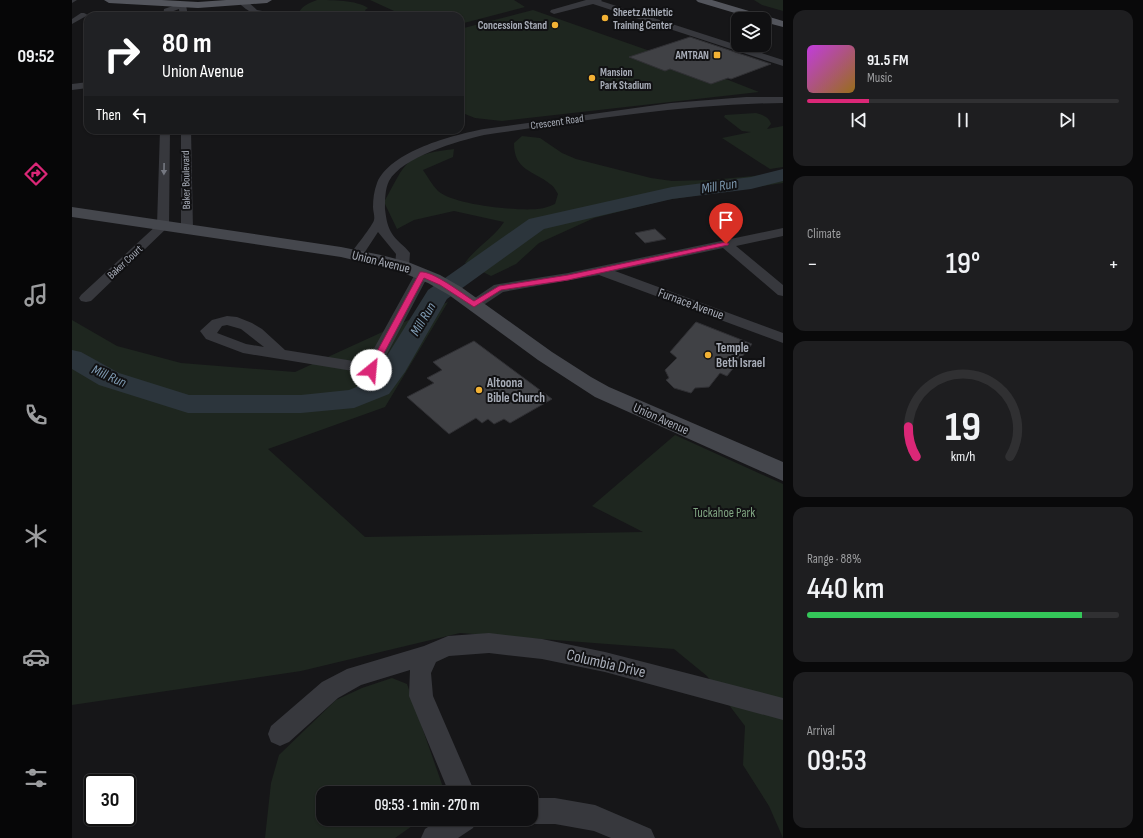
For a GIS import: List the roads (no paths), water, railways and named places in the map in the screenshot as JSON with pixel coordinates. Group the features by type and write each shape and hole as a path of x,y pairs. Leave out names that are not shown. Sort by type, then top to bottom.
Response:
{"main road":[{"path":"109,0 244,3 267,0"},
{"path":"167,0 187,2 230,0"},
{"path":"702,0 783,24"},
{"path":"714,0 783,20"},
{"name":"Union Avenue","path":"72,212 356,255 402,266 448,287 568,373 602,392 783,472"}],"street":[{"path":"554,12 594,0 783,64"},
{"path":"167,12 167,10 187,2"},
{"path":"185,12 187,2"},
{"path":"244,3 254,12"},
{"path":"72,22 84,15"},
{"path":"72,87 84,86"},
{"path":"72,96 84,94"},
{"name":"Crescent Road","path":"402,266 403,253 384,234 380,220 379,200 381,187 385,178 390,172 399,165 424,151 469,135 677,106 724,102 783,100"},
{"path":"464,131 469,135"},
{"name":"Baker Boulevard","path":"163,226 165,134"},
{"name":"Baker Boulevard","path":"186,134 187,229"},
{"path":"356,255 380,220"},
{"name":"Baker Court","path":"86,298 163,226"},
{"path":"474,305 499,288 568,277 783,232"},
{"path":"726,244 783,292"},
{"name":"Furnace Avenue","path":"599,270 783,338"},
{"path":"281,355 371,370 422,274"},
{"name":"Columbia Drive","path":"280,734 330,690 355,676 426,655 448,646 489,643 542,649 605,662 783,708"},
{"path":"426,655 420,673 421,696 459,786"},
{"path":"538,811 554,811 595,818 642,838"},
{"path":"434,838 453,826"}],"waterway":[{"name":"Mill Run","path":"72,358 109,379 188,404 301,404 354,399 379,388 391,372 437,295 537,224 672,193 751,183 783,175"}],"place":[{"name":"Sheetz Athletic Training Center","path":"605,18"},
{"name":"Concession Stand","path":"555,25"},
{"name":"AMTRAN","path":"717,55"},
{"name":"Mansion Park Stadium","path":"592,78"},
{"name":"Temple Beth Israel","path":"708,355"},
{"name":"Altoona Bible Church","path":"479,390"}],"park label":[{"name":"Tuckahoe Park","path":"724,513"}]}
